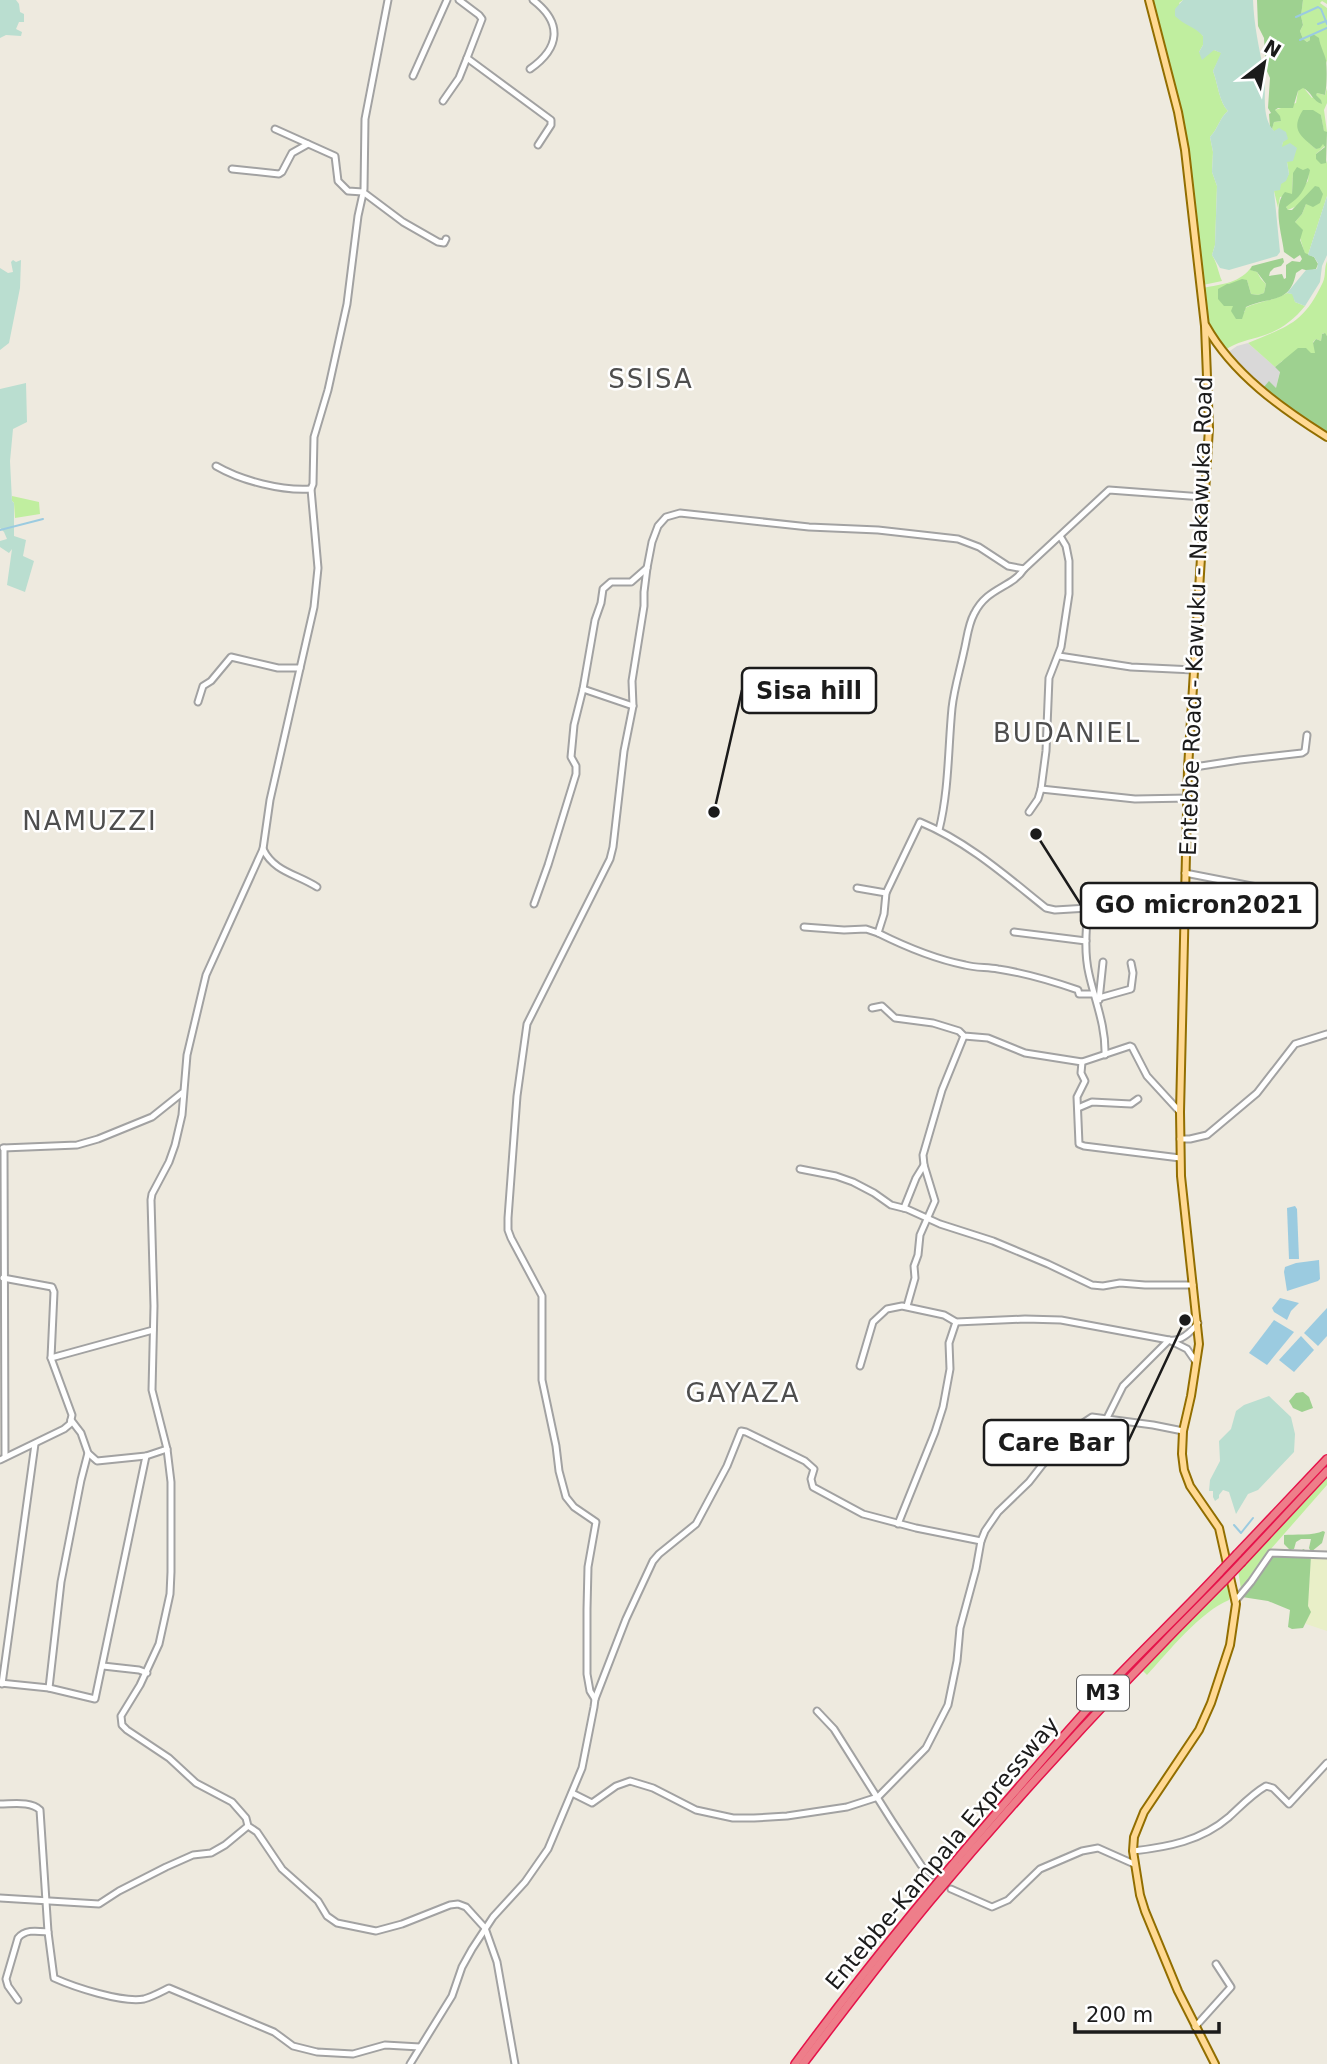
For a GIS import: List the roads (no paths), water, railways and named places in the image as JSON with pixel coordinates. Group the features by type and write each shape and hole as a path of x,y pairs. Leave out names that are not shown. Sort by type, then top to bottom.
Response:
{"highway":[{"name":"Entebbe-Kampala Expressway","path":"803,2064 930,1901 1092,1717 1224,1581 1240,1558 1327,1459"},
{"name":"Entebbe-Kampala Expressway","path":"794,2064 882,1949 990,1820 1104,1692 1220,1572 1240,1558 1327,1471"}],"main road":[{"name":"Entebbe Road - Kawuku - Nakawuka Road","path":"1149,0 1180,125 1194,219 1205,326 1209,428 1188,768 1180,1112 1180,1158 1199,1344 1183,1431 1182,1454 1184,1470 1195,1494 1219,1528 1236,1600 1230,1645 1211,1703 1199,1730 1144,1812 1134,1837 1133,1851 1145,1911 1178,1991 1214,2064"},
{"path":"1205,326 1221,350 1279,405 1327,437"},
{"path":"1207,359 1214,351 1221,350"}],"street":[{"path":"388,0 365,120 363,192 347,304 328,390 314,437 311,489 316,525 317,581 314,607 271,800 263,849 206,975 187,1055 175,1145 150,1200 154,1306 152,1391 167,1449 172,1500 170,1594 159,1644 147,1673 121,1716 122,1725 169,1758 196,1783 232,1802 282,1868 318,1901 327,1916 337,1923 376,1931 458,1904 466,1907 485,1928 497,1962 514,2064"},
{"path":"413,76 447,0"},
{"path":"443,101 459,78 482,19 459,0"},
{"path":"530,69 551,47 555,28 552,18 533,0"},
{"path":"467,58 551,120 551,125 538,145"},
{"path":"275,129 335,156 338,181 345,189 363,192 403,222 439,242 444,243 446,239"},
{"path":"232,169 279,174 292,153 308,144"},
{"path":"216,466 273,486 292,490 311,489"},
{"path":"939,830 949,764 954,694 972,616 980,603 992,592 1014,580 1108,490 1203,497"},
{"path":"595,1699 588,1684 587,1609 588,1567 596,1522 569,1503 559,1471 542,1380 542,1296 511,1238 508,1218 517,1096 527,1024 610,859 613,847 624,751 633,706 632,681 647,568 655,533 666,517 680,513 810,527 877,530 958,539 979,547 1008,566 1024,569"},
{"path":"1029,813 1041,789 1046,751 1049,678 1059,656 1069,594 1069,561 1066,545 1060,536"},
{"path":"534,904 576,774 571,755 574,724 603,589 611,582 631,582 647,568"},
{"path":"1059,656 1131,667 1194,670"},
{"path":"198,702 203,685 211,681 229,658 278,668 300,668"},
{"path":"583,689 633,706"},
{"path":"1188,768 1302,753 1305,751 1307,735"},
{"path":"1041,789 1123,798 1189,798"},
{"path":"878,933 886,894 920,822 976,852 1046,908 1088,908 1088,972 1097,999 1105,1055"},
{"path":"263,849 268,860 275,865 317,887"},
{"path":"1185,873 1267,890"},
{"path":"857,888 886,894"},
{"path":"804,927 866,929 914,950 967,966 1020,973 1078,990 1079,994 1097,999 1131,989 1131,963"},
{"path":"1014,932 1086,942"},
{"path":"1097,999 1102,962"},
{"path":"872,1008 882,1006 895,1018 933,1023 959,1031 964,1036 988,1038 1025,1052 1082,1062 1127,1046 1132,1047 1147,1076 1180,1112"},
{"path":"1180,1139 1207,1135 1256,1093 1295,1044 1327,1034"},
{"path":"908,1306 915,1278 914,1266 920,1235 935,1198 923,1155 942,1090 964,1036"},
{"path":"1082,1062 1081,1073 1085,1080 1077,1097 1078,1142 1081,1145 1180,1158"},
{"path":"2,1278 52,1287 51,1358 72,1415 64,1429 3,1458 2,1278 2,1148 76,1145 98,1139 152,1117 183,1092"},
{"path":"1078,1108 1091,1101 1130,1104 1138,1100"},
{"path":"904,1208 924,1165"},
{"path":"800,1169 853,1182 891,1205 1020,1251 1092,1285 1193,1285"},
{"path":"860,1366 873,1322 887,1309 908,1306 944,1315 956,1322 1061,1320 1173,1341 1184,1336 1198,1323"},
{"path":"898,1524 943,1407 950,1369 949,1343 956,1322"},
{"path":"51,1358 153,1330"},
{"path":"1169,1339 1187,1349 1196,1362"},
{"path":"1107,1418 1126,1382 1169,1339"},
{"path":"572,1793 592,1803 616,1786 630,1781 653,1788 696,1810 733,1818 847,1807 878,1797 926,1748 947,1705 957,1661 960,1628 981,1541 999,1512 1083,1423 1092,1417 1183,1431"},
{"path":"71,1420 88,1453 101,1462 146,1456 167,1449"},
{"path":"410,2064 452,1996 462,1967 485,1928 543,1858 582,1768 595,1699 626,1619 653,1561 696,1524 727,1466 740,1431 810,1465 814,1469 811,1479 813,1487 863,1514 981,1541"},
{"path":"35,1444 1,1684 49,1688 96,1699 146,1456"},
{"path":"49,1688 61,1582 80,1480 88,1453"},
{"path":"1236,1600 1251,1583 1270,1553 1327,1555"},
{"path":"103,1666 147,1673"},
{"path":"817,1711 834,1728 921,1865 932,1875"},
{"path":"1133,1851 1198,1837 1210,1831 1255,1792 1266,1786 1273,1788 1289,1804 1327,1763"},
{"path":"0,1804 31,1805 40,1810 48,1932 54,1978 116,1997 143,1999 169,1988 274,2032 293,2046 317,2052 353,2054 385,2045 421,2047"},
{"path":"0,1898 99,1904 166,1867 193,1855 211,1853 248,1826"},
{"path":"951,1889 992,1907 1008,1900 1040,1869 1082,1851 1098,1848 1134,1864"},
{"path":"18,2000 6,1979 18,1938 27,1932 48,1932"},
{"path":"1195,2027 1231,1987 1216,1965"}],"water":[{"path":"1295,1206 1299,1259 1289,1259 1287,1208"},
{"path":"1319,1260 1318,1281 1287,1291 1285,1267"},
{"path":"1280,1298 1299,1303 1287,1320 1272,1308"},
{"path":"1327,1308 1327,1336 1318,1346 1304,1333"},
{"path":"1274,1320 1294,1332 1267,1365 1249,1353"},
{"path":"1301,1336 1314,1350 1294,1372 1279,1360"}],"waterway":[{"path":"1296,17 1318,7 1327,24"},
{"path":"1318,24 1326,21"},
{"path":"1300,40 1327,28"},
{"path":"0,530 43,519"},
{"path":"1234,1525 1241,1533 1253,1518"}],"place":[{"name":"Sisa hill","path":"714,812"},
{"name":"GO micron2021","path":"1036,834"},
{"name":"Care Bar","path":"1185,1320"}],"district":[{"name":"SSISA","path":"651,379"},
{"name":"BUDANIEL","path":"1067,733"},
{"name":"NAMUZZI","path":"90,821"},
{"name":"GAYAZA","path":"743,1393"}]}
